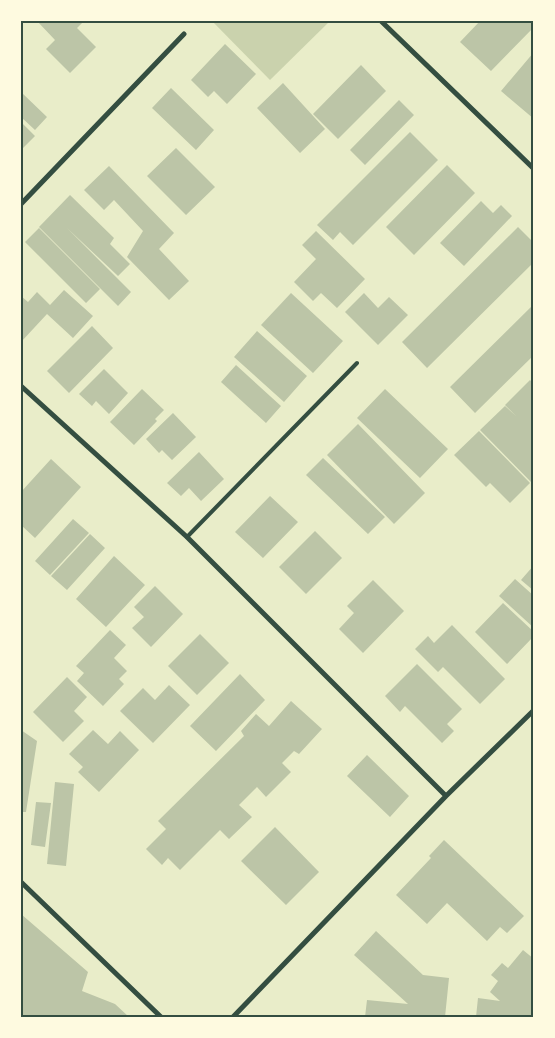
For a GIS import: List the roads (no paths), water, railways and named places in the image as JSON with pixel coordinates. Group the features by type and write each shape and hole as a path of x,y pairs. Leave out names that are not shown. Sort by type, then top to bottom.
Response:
{"street":[{"path":"382,21 534,168"},
{"path":"21,204 184,34"},
{"path":"21,386 187,537 446,796"},
{"path":"233,1017 446,796 534,710"},
{"path":"21,882 161,1017"}],"lane":[{"path":"187,537 357,364"}]}
